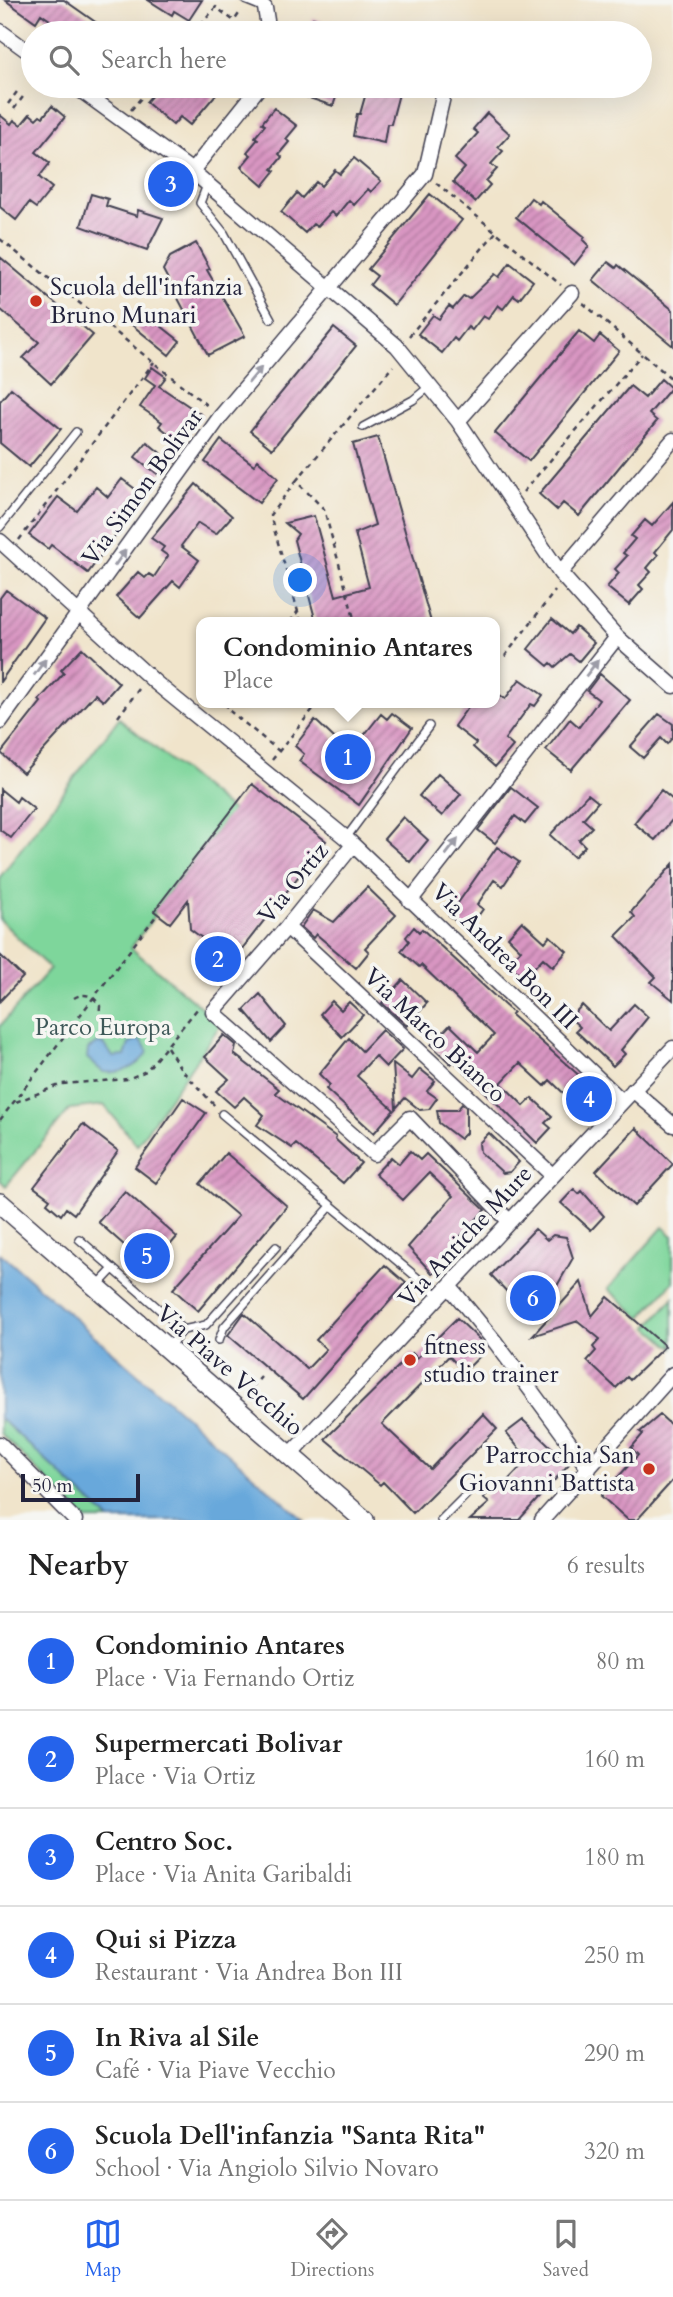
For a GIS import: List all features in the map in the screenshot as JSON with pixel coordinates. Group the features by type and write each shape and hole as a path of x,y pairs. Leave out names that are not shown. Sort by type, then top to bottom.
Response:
{"street":[{"path":"265,8 267,21"},
{"path":"0,31 21,46"},
{"path":"92,98 192,171 330,286 397,346 458,421 558,581 673,686"},
{"path":"192,171 250,98"},
{"path":"425,174 443,98"},
{"name":"Via Simon Bolivar","path":"0,722 220,417 425,174"},
{"path":"458,421 572,293"},
{"path":"558,581 673,440"},
{"path":"4,548 156,683 349,842 410,901"},
{"name":"Via Andrea Bon III","path":"617,637 410,901 622,1101"},
{"name":"Via Ortiz","path":"213,1012 287,927 349,842"},
{"name":"Via Marco Bianco","path":"287,927 552,1175"},
{"path":"213,1012 374,1154 410,1118 508,1220"},
{"name":"Via Antiche Mure","path":"290,1455 508,1220 673,1048"},
{"path":"633,1090 673,1125"},
{"name":"Via Piave Vecchio","path":"0,1203 364,1520"},
{"path":"444,1291 496,1343 589,1469"},
{"path":"545,1519 673,1374"},
{"path":"0,1444 75,1520"}],"lane":[{"path":"247,1 265,8"},
{"path":"207,184 200,203 224,233 271,319"},
{"path":"363,427 413,400 429,386"},
{"path":"0,527 76,432"},
{"path":"349,842 429,726"},
{"path":"222,1114 331,1206 444,1291"},
{"path":"219,1340 224,1327 331,1206"},
{"path":"79,1240 183,1330"},
{"path":"168,1348 183,1330 206,1325 276,1247"},
{"path":"96,1287 113,1269"},
{"path":"441,1520 467,1495"}],"path":[{"path":"204,21 216,7 234,21 247,1"},
{"path":"8,104 19,89"},
{"path":"14,109 22,98"},
{"path":"129,112 140,98"},
{"path":"425,174 572,293 673,380"},
{"path":"407,338 496,232"},
{"path":"0,239 220,417"},
{"path":"521,495 642,354"},
{"path":"4,548 154,362"},
{"path":"299,617 270,515 396,363"},
{"path":"296,481 324,509 354,617"},
{"path":"500,657 505,656 558,581"},
{"path":"294,617 298,611"},
{"path":"118,717 139,689 140,683"},
{"path":"226,708 279,751"},
{"path":"268,764 314,708"},
{"path":"0,1120 156,916"},
{"path":"74,999 83,995 94,999 101,1009 99,1019"},
{"path":"13,1103 62,1084 128,1079 146,1070 202,1003 213,1012"},
{"path":"167,1047 181,1069 222,1114"},
{"path":"243,1397 261,1377"}],"green space":[{"name":"Parco Europa","path":"119,718 232,811 153,913 155,915 131,948 221,1024 137,1145 104,1105 70,1109 6,1186 0,1180 0,1026 50,969 0,920 0,877"},
{"path":"663,1227 673,1236 673,1282 641,1318 608,1289"},
{"path":"673,1298 673,1348 648,1327"},
{"path":"0,1418 110,1520 86,1520 0,1433"}],"water":[{"path":"136,1040 142,1041 148,1052 128,1069 103,1072 87,1058 88,1049 99,1043 105,1045 113,1057 125,1056 129,1044"},
{"path":"0,1253 304,1520 110,1520 0,1418"}],"building":[{"path":"5,0 64,0 94,21 51,21 41,14 35,21"},
{"path":"148,0 202,0 189,20 174,11 172,15"},
{"path":"150,98 213,98 190,125 180,117 173,125 146,102"},
{"path":"309,98 336,98 333,106"},
{"path":"365,98 398,98 391,124 387,124 384,143 353,136 357,114 360,114"},
{"path":"52,106 65,117 36,152 50,163 39,177 52,188 36,208 29,203 16,220 0,207 0,115 11,124 14,120 21,125 30,114 36,119 40,115 43,117"},
{"path":"274,108 297,126 286,139 289,142 279,154 282,157 263,186 241,167 251,155 247,152 258,139 255,137 265,125 262,123"},
{"path":"487,113 510,134 498,147 503,151 491,164 497,169 486,181 490,185 475,202 453,182 465,168 455,159 478,133 473,129"},
{"path":"354,158 381,181 371,192 368,189 354,205 349,200 336,216 331,212 317,227 313,224 305,233 281,212 297,193 302,198 316,182 321,186 335,170 340,174"},
{"path":"91,194 108,199 106,206 137,216 138,210 163,218 147,250 81,226"},
{"path":"430,194 462,220 394,305 370,285 377,276 368,269"},
{"path":"531,198 539,204 541,201 585,237 583,240 589,246 574,265 516,217"},
{"path":"196,243 210,269 207,270 245,336 208,355 163,270 170,257"},
{"path":"0,257 93,335 51,384 23,358 39,342 0,309"},
{"path":"608,262 616,268 618,265 673,310 673,346 593,280"},
{"path":"510,263 533,281 519,299 514,295 503,309 498,305 488,319 483,316 472,330 468,327 457,341 454,338 442,353 418,334 433,315 439,319 449,306 453,309 464,296 469,299 495,274 499,277"},
{"path":"137,307 180,341 169,355 126,320"},
{"path":"334,328 356,346 272,449 250,431"},
{"path":"579,331 594,343 600,335 619,351 529,461 495,433"},
{"path":"152,367 166,377 159,386 202,415 182,444 159,426 162,422 140,407 155,385 145,378"},
{"path":"661,379 671,388 649,414 657,421 579,516 563,503 557,510 539,494 630,386 645,398"},
{"path":"11,388 61,429 29,467 0,443 0,401"},
{"path":"378,437 430,617 315,617 294,540 298,534 285,523 314,516 336,596 369,587 355,533 375,525 353,444"},
{"path":"221,440 254,465 258,460 278,478 259,503 205,462"},
{"path":"147,442 170,461 159,475 135,457"},
{"path":"122,479 143,495 115,531 117,533 88,573 51,545 48,549 29,535 58,497 77,511 96,487 108,497"},
{"path":"196,484 232,516 216,534 198,523 181,546 199,560 180,587 173,581 140,618 116,597 138,572 145,578 149,574 154,577 168,556 161,551 164,547 151,538"},
{"path":"673,502 673,530 655,552 658,555 647,568 651,572 639,585 643,589 629,605 607,587 619,573 615,569 627,556 623,553 635,539 631,536 645,520 652,526"},
{"path":"6,590 45,618 0,682 0,598"},
{"path":"552,619 570,634 576,627 594,643 579,661 570,654 555,667 551,663 548,666 528,649"},
{"path":"82,648 119,683 103,701 95,694 23,773 1,753 41,702 39,700 64,673 61,670"},
{"path":"600,674 630,700 571,770 546,750 570,719 579,727 599,700 587,691"},
{"path":"520,679 543,695 535,706 531,704 505,739 513,746 495,767 473,747 476,743 454,726 467,708 500,708 500,695 505,699"},
{"path":"392,713 412,728 359,805 299,761 304,754 295,746 315,720 350,753 381,714 387,719"},
{"path":"659,714 673,724 673,737 667,744 661,738 643,758 630,747"},
{"path":"438,774 461,794 442,816 419,796"},
{"path":"252,784 326,841 241,950 235,945 220,966 210,959 218,950 190,929 188,900 170,923 154,911"},
{"path":"511,787 538,808 525,824 515,816 495,843 478,830"},
{"path":"0,789 16,802 19,797 34,809 11,838 0,830"},
{"path":"661,790 673,800 673,819 655,840 634,823"},
{"path":"588,794 598,802 583,819 592,827 579,840 585,846 574,857 550,835"},
{"path":"403,817 428,840 410,862 384,839"},
{"path":"497,847 519,862 503,886 494,880 477,905 483,909 468,930 449,916"},
{"path":"673,864 673,1000 651,982 656,977 616,936 635,917 631,912"},
{"path":"367,887 396,915 365,948 369,952 356,968 316,934 313,938 301,927 313,910 334,922"},
{"path":"522,921 545,942 550,936 567,951 553,967 543,958 524,978 508,963 521,950 508,937"},
{"path":"414,927 419,932 422,929 513,1013 511,1015 600,1094 583,1112 550,1080 545,1086 520,1063 501,1083 524,1106 532,1098 552,1116 545,1123 551,1128 537,1143 454,1061 451,1064 431,1045 450,1025 478,1052 494,1035 421,965 419,967 401,951 409,941 406,937"},
{"path":"0,955 23,977 0,1001"},
{"path":"403,980 427,1003 407,1026 382,1003"},
{"path":"260,994 286,1026 271,1042 244,1010"},
{"path":"332,1001 341,1010 349,1002 363,1015 342,1037 320,1014"},
{"path":"634,1004 648,1017 621,1050 625,1054 613,1066 576,1031 580,1027 570,1018 582,1005 609,1031"},
{"path":"382,1030 403,1049 386,1067 375,1056 357,1076 394,1110 374,1133 326,1089 330,1085 319,1074 349,1038 362,1051"},
{"path":"224,1035 236,1045 234,1054 279,1089 275,1093 336,1137 335,1139 361,1163 343,1183 296,1144 292,1148 257,1125 264,1115 244,1097 234,1107 216,1091 229,1079 205,1057"},
{"path":"393,1064 412,1079 420,1069 435,1081 427,1091 437,1098 429,1109 420,1110 405,1098 396,1108"},
{"path":"183,1098 206,1113 156,1183 135,1167"},
{"path":"462,1104 466,1107 466,1133 460,1139 439,1123 437,1110 457,1110"},
{"path":"83,1124 118,1151 74,1214 66,1208 61,1215 47,1203 50,1199 34,1187"},
{"path":"636,1128 673,1164 634,1206 596,1171"},
{"path":"489,1133 519,1162 510,1172 503,1173 480,1152 479,1143"},
{"path":"410,1151 420,1160 426,1154 485,1210 459,1238 464,1242 433,1274 408,1247 453,1196 429,1173 403,1200 375,1174 391,1157 399,1164"},
{"path":"226,1153 287,1206 198,1311 173,1289 238,1216 200,1184"},
{"path":"574,1189 579,1194 582,1191 604,1216 591,1230 561,1203"},
{"path":"125,1191 177,1237 150,1268 98,1222"},
{"path":"535,1229 547,1240 553,1235 566,1237 573,1258 539,1317 528,1281 512,1297 491,1275"},
{"path":"385,1265 406,1283 303,1399 228,1335 244,1313 307,1369 326,1349 316,1340"},
{"path":"581,1282 592,1316 608,1297 665,1346 630,1380 627,1377 616,1388 587,1361 596,1351 593,1347 600,1339 578,1321 532,1336"},
{"path":"457,1318 482,1342 479,1345 485,1351 464,1372 449,1356 382,1424 430,1469 483,1414 497,1429 413,1513 383,1482 380,1485 325,1439 412,1353 417,1358"},
{"name":"Parrocchia San Giovanni Battista","path":"660,1415 673,1427 673,1480 637,1520 628,1520 601,1496 638,1455 631,1448 643,1434 640,1432"},
{"path":"523,1420 569,1464 519,1520 470,1520 489,1503 483,1498 494,1487 498,1491 528,1459 506,1433"}],"place":[{"name":"Centro Soc.","path":"171,184"},
{"name":"Scuola dell'infanzia Bruno Munari","path":"36,301"},
{"name":"Condominio Antares","path":"348,757"},
{"name":"Supermercati Bolivar","path":"218,959"},
{"name":"Qui si Pizza","path":"589,1099"},
{"name":"In Riva al Sile","path":"147,1256"},
{"name":"Scuola Dell'infanzia \"Santa Rita\"","path":"533,1298"},
{"name":"fitness studio trainer","path":"410,1360"},
{"name":"Parrocchia San Giovanni Battista","path":"649,1469"}]}
